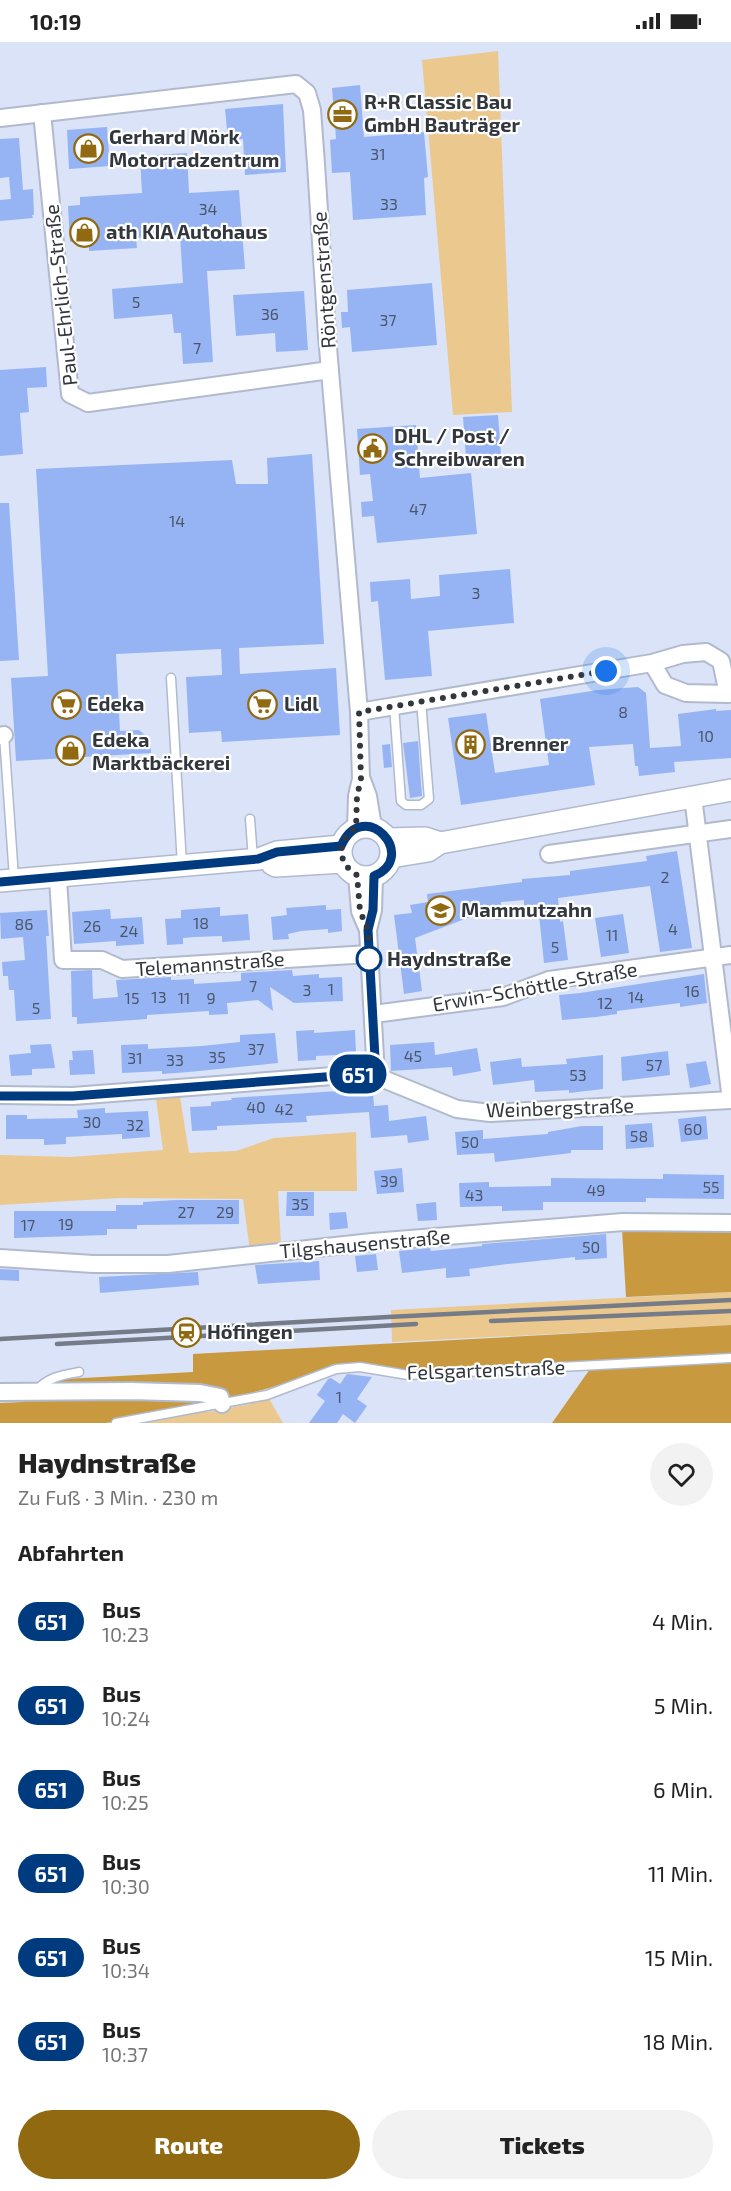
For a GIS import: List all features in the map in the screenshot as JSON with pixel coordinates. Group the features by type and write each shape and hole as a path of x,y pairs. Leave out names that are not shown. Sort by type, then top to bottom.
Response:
{"street":[{"name":"Röntgenstraße","path":"0,118 296,84 307,93 312,110 330,370 359,712 361,779 368,796 377,838"},
{"name":"Paul-Ehrlich-Straße","path":"42,113 70,394 88,403 330,370"},
{"path":"359,712 652,663 683,654 706,652 721,661 729,694 686,693 666,685 652,663"},
{"path":"376,1076 368,930 360,911 354,865 345,837 377,838 428,851 440,843 731,790"},
{"path":"693,797 731,1100"},
{"path":"549,854 731,829"},
{"path":"7,881 256,859 277,852 385,869 377,838"},
{"name":"Telemannstraße","path":"58,878 63,960 102,960 122,969 369,954"},
{"name":"Erwin-Schöttle-Straße","path":"374,1014 503,997 549,980 731,955"},
{"name":"Weinbergstraße","path":"0,1096 73,1096 359,1074 376,1076 457,1109 490,1113 731,1100"},
{"name":"Tilgshausenstraße","path":"0,1258 93,1264 168,1264 372,1242 614,1222 731,1223"},
{"path":"0,1392 200,1393 219,1397 222,1404"}],"lane":[{"path":"171,678 182,865"},
{"path":"394,706 401,801 406,805 421,805 429,799 421,701"},
{"path":"2,735 7,881"},
{"path":"250,819 256,859"},
{"name":"Felsgartenstraße","path":"116,1423 267,1395 344,1369 360,1368 408,1375 731,1358"},
{"path":"36,1391 44,1382 58,1376 79,1372"}],"shaded area":[{"path":"498,51 512,412 453,415 422,60"},
{"path":"180,1097 189,1153 236,1151 274,1138 356,1132 357,1191 278,1191 281,1245 250,1251 243,1199 120,1198 0,1205 0,1155 71,1157 163,1150 156,1099"},
{"path":"731,1227 731,1292 626,1297 622,1229"},
{"path":"731,1292 731,1325 392,1342 391,1310"},
{"path":"731,1325 731,1423 552,1423 590,1369 408,1375 360,1367 336,1369 223,1401 106,1423 0,1423 0,1403 22,1402 36,1397 55,1381 193,1372 193,1354"},
{"path":"267,1395 283,1423 106,1423 193,1407 208,1412 251,1404 251,1400"}],"building":[{"path":"360,85 364,137 424,132 428,177 424,178 426,215 353,220 350,172 332,173 330,140 336,139 332,88"},
{"path":"283,104 286,172 245,175 243,139 228,140 225,109"},
{"name":"Gerhard Mörk Motorradzentrum","path":"107,127 110,166 69,169 67,130"},
{"path":"19,138 23,190 33,189 34,215 32,215 33,218 0,221 0,200 11,199 9,177 0,178 0,139"},
{"path":"187,153 189,193 239,190 245,269 207,271 213,362 183,364 181,333 174,333 172,314 114,319 112,289 183,283 180,235 136,238 137,248 89,251 89,240 70,242 68,206 80,205 80,197 142,193 140,156"},
{"path":"432,283 437,345 352,352 350,327 342,328 341,312 348,312 347,290"},
{"path":"304,291 308,350 276,352 275,333 236,336 233,295"},
{"path":"46,367 47,387 27,388 29,412 20,413 23,454 0,456 0,370"},
{"path":"498,415 501,455 466,458 463,417"},
{"path":"416,425 420,478 471,473 477,534 377,543 374,516 362,517 361,502 373,501 370,474 360,475 357,429"},
{"path":"312,454 324,644 239,648 240,674 336,668 340,735 222,742 221,731 189,733 186,677 222,675 221,649 116,654 120,731 139,730 150,739 151,753 16,761 11,678 48,676 36,469 232,460 236,484 268,484 267,458"},
{"path":"0,503 9,503 19,660 0,661"},
{"path":"510,569 514,623 428,631 432,676 385,680 378,601 371,602 370,582 410,579 411,599 440,596 439,575"},
{"path":"638,687 646,693 650,748 681,746 678,714 716,709 716,711 731,710 731,758 674,762 675,772 639,776 638,766 635,766 633,744 589,747 595,785 461,805 448,718 486,713 495,773 549,765 540,699 598,690"},
{"path":"418,741 422,796 410,798 403,743"},
{"path":"390,744 392,767 384,768 382,745"},
{"path":"677,851 692,948 660,952 650,886 558,898 560,922 563,921 568,960 544,963 538,905 524,906 524,900 501,902 500,920 470,917 415,938 422,991 404,994 394,915 412,913 410,905 428,902 427,894 522,882 522,879 570,875 570,871 647,861 646,856"},
{"path":"326,905 326,910 341,909 342,931 328,933 328,929 301,931 288,934 289,939 273,940 271,917 287,915 286,908"},
{"path":"220,907 220,916 248,914 250,940 222,942 222,936 195,937 183,938 183,944 167,945 165,919 181,918 181,910"},
{"path":"110,909 111,919 142,917 144,944 116,946 116,941 74,944 72,912"},
{"path":"47,910 49,936 46,936 51,1019 16,1021 14,990 9,990 8,976 3,976 2,962 25,960 23,937 1,939 0,913"},
{"path":"623,914 629,953 601,957 595,918"},
{"path":"92,970 93,999 118,997 116,980 171,977 171,980 194,979 194,984 241,981 241,973 292,970 293,976 319,974 319,978 342,977 343,1001 294,1003 270,987 273,1011 258,1000 227,1003 228,1014 209,1015 209,1011 147,1015 147,1019 77,1024 77,1017 72,1017 71,971"},
{"path":"704,974 707,1003 680,1007 680,1003 617,1011 617,1014 562,1020 559,995"},
{"path":"314,1030 314,1033 355,1030 356,1054 316,1056 316,1060 298,1061 296,1031"},
{"path":"275,1033 278,1063 162,1074 162,1071 122,1073 121,1045 148,1044 148,1049 202,1046 240,1042 240,1035"},
{"path":"434,1042 435,1055 477,1048 481,1071 453,1076 452,1067 391,1071 390,1045"},
{"path":"51,1044 55,1068 32,1069 32,1075 11,1076 9,1055 31,1053 30,1045"},
{"path":"93,1050 95,1074 70,1075 69,1060 73,1060 72,1051"},
{"path":"668,1051 670,1075 622,1081 621,1057"},
{"path":"603,1055 603,1089 569,1093 569,1090 535,1092 534,1080 493,1085 490,1062 521,1058 522,1067 567,1064 566,1059"},
{"path":"706,1061 711,1084 690,1088 686,1064"},
{"path":"354,1090 354,1095 373,1093 374,1106 388,1105 389,1121 426,1116 429,1140 408,1143 407,1135 371,1138 369,1112 306,1116 307,1122 217,1126 217,1130 192,1131 190,1107 211,1106 211,1102 232,1100 231,1098"},
{"path":"105,1108 105,1113 148,1111 150,1137 122,1139 122,1134 66,1137 66,1144 44,1145 44,1139 6,1139 6,1115 27,1115 27,1119 78,1118 77,1110"},
{"path":"706,1116 708,1139 681,1142 678,1119"},
{"path":"652,1123 654,1147 626,1149 625,1125"},
{"path":"582,1126 603,1126 603,1150 571,1150 571,1153 495,1162 494,1153 457,1155 455,1132 483,1130 483,1139 548,1134 548,1132"},
{"path":"402,1168 404,1192 377,1194 374,1171"},
{"path":"663,1174 724,1175 724,1199 646,1198 646,1202 543,1202 543,1210 502,1211 502,1206 460,1207 459,1183 489,1182 489,1187 551,1186 551,1178 663,1179"},
{"path":"287,1192 314,1192 314,1216 286,1216"},
{"path":"239,1200 239,1224 137,1225 137,1229 107,1229 107,1235 14,1238 14,1211 116,1211 116,1205 143,1205 143,1202"},
{"path":"436,1202 437,1220 418,1221 416,1204"},
{"path":"346,1212 348,1228 330,1230 329,1213"},
{"path":"606,1234 607,1258 575,1260 575,1257 507,1264 469,1269 470,1276 446,1278 446,1268 402,1273 399,1251 430,1248 431,1251 482,1246 482,1244"},
{"path":"376,1254 378,1270 357,1272 355,1256"},
{"path":"319,1261 320,1280 258,1284 255,1265"},
{"path":"0,1269 19,1270 19,1281 0,1280"},
{"path":"198,1272 199,1285 100,1293 99,1277"},
{"path":"347,1374 372,1377 357,1399 367,1406 355,1423 343,1414 337,1423 309,1423 325,1401 317,1395 328,1379 331,1378 340,1384"}],"railway":[{"path":"0,1339 731,1300"},
{"path":"491,1321 731,1311"},
{"path":"57,1344 416,1324"}],"bus line":[{"name":"651","path":"0,882 258,859 277,852 341,846 350,832 363,827 373,827 379,830 390,842 391,848 389,863 385,869 374,876 373,910 368,930 376,1076 359,1074 73,1096 0,1096"}],"place":[{"name":"R+R Classic Bau GmbH Bauträger","path":"343,114"},
{"name":"Gerhard Mörk Motorradzentrum","path":"88,148"},
{"name":"ath KIA Autohaus","path":"85,232"},
{"name":"DHL / Post / Schreibwaren","path":"373,448"},
{"name":"Edeka","path":"66,704"},
{"name":"Lidl","path":"263,704"},
{"name":"Brenner","path":"471,744"},
{"name":"Edeka Marktbäckerei","path":"71,751"},
{"name":"Mammutzahn","path":"440,910"},
{"name":"Haydnstraße","path":"369,959"},
{"name":"Höfingen","path":"186,1332"}],"route":[{"path":"369,959 368,930 360,911 357,875 350,871 341,858 341,846 345,837 356,828 357,796 361,779 359,712 606,671"}]}
